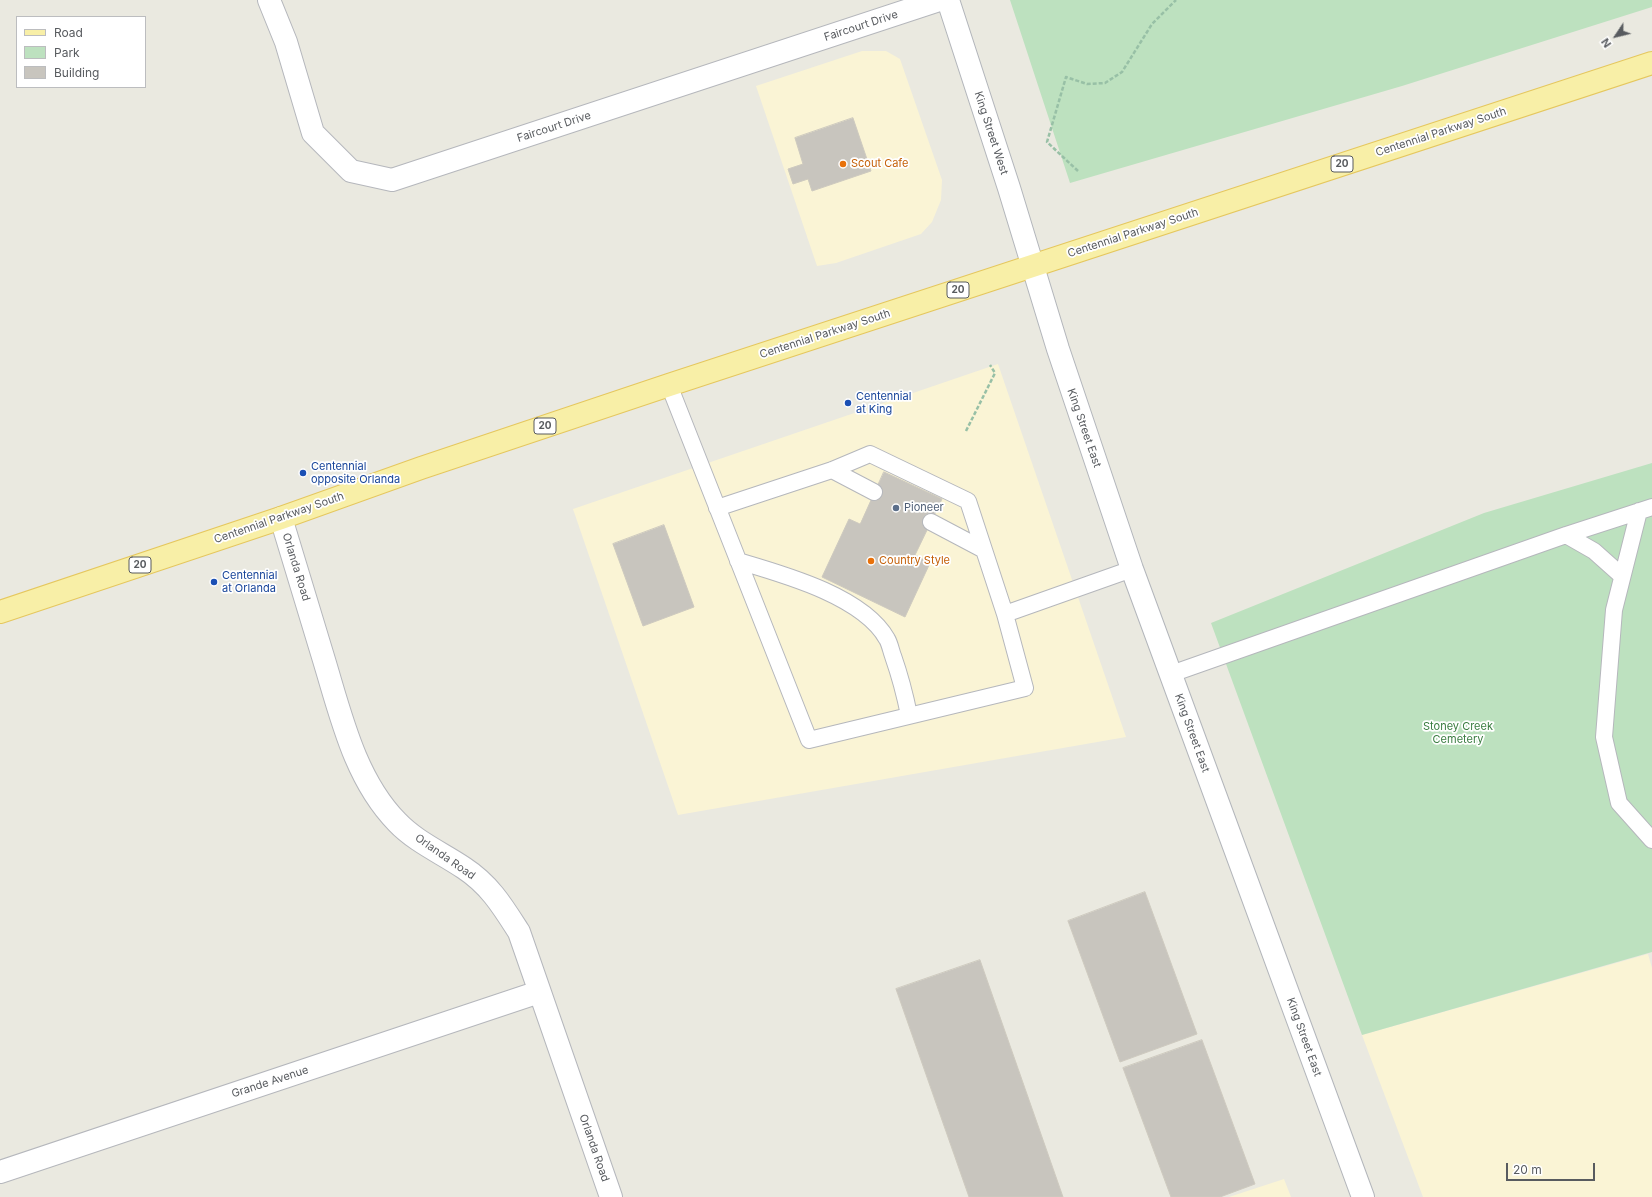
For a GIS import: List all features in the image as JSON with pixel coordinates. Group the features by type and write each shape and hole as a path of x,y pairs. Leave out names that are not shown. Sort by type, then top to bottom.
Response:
{"main road":[{"name":"Centennial Parkway South","path":"0,612 281,518 420,468 669,385 1652,63"}],"street":[{"name":"Faircourt Drive","path":"269,0 286,42 313,133 351,170 392,180 939,0"},
{"name":"King Street West","path":"948,0 1007,181 1032,266"},
{"name":"King Street East","path":"1032,266 1058,349 1132,569 1363,1197"},
{"name":"Orlanda Road","path":"281,518 341,715 363,773 374,793 397,822 432,850 465,869 495,895 519,932 611,1197"},
{"name":"Grande Avenue","path":"0,1172 539,992"}],"lane":[{"path":"669,385 717,508 809,740 1025,688 1005,614 968,501 870,454 832,470 717,508"},
{"path":"832,470 874,492"},
{"path":"1171,674 1566,535 1646,509"},
{"path":"1646,509 1622,576 1614,610 1604,737 1619,804 1652,840"},
{"path":"931,522 984,550"},
{"path":"1566,535 1594,551 1622,576"},
{"path":"738,561 793,578 826,592 857,608 875,623 888,639 903,687 909,716"},
{"path":"1005,614 1132,569"}],"path":[{"path":"1078,171 1047,142 1066,77 1087,84 1106,83 1111,80 1122,72 1152,24 1176,0"},
{"path":"966,431 996,373 990,365"}],"shaded area":[{"path":"862,51 886,51 900,59 942,180 941,200 932,222 921,234 836,263 817,266 756,86"},
{"path":"998,364 1126,737 678,815 573,509"},
{"path":"1648,954 1652,968 1652,1197 1423,1197 1362,1035"},
{"path":"1284,1179 1291,1197 1229,1197"}],"green space":[{"path":"1010,0 1652,0 1652,7 1402,86 1070,183"},
{"name":"Stoney Creek Cemetery","path":"1652,463 1652,952 1362,1035 1211,623 1484,513"}],"building":[{"path":"853,118 871,171 812,191 808,179 793,184 788,169 803,164 795,138"},
{"path":"884,472 942,499 915,555 930,563 905,617 822,577 849,519 860,524"},
{"path":"664,525 694,607 643,626 613,544"},
{"path":"1145,892 1197,1034 1120,1062 1068,921"},
{"path":"980,960 1063,1197 969,1197 896,989"},
{"path":"1202,1040 1255,1184 1220,1197 1171,1197 1123,1068"}],"place":[{"name":"Scout Cafe","path":"843,164"},
{"name":"Centennial at King","path":"848,403"},
{"name":"Centennial opposite Orlanda","path":"303,473"},
{"name":"Pioneer","path":"896,508"},
{"name":"Country Style","path":"871,561"},
{"name":"Centennial at Orlanda","path":"214,582"}]}
